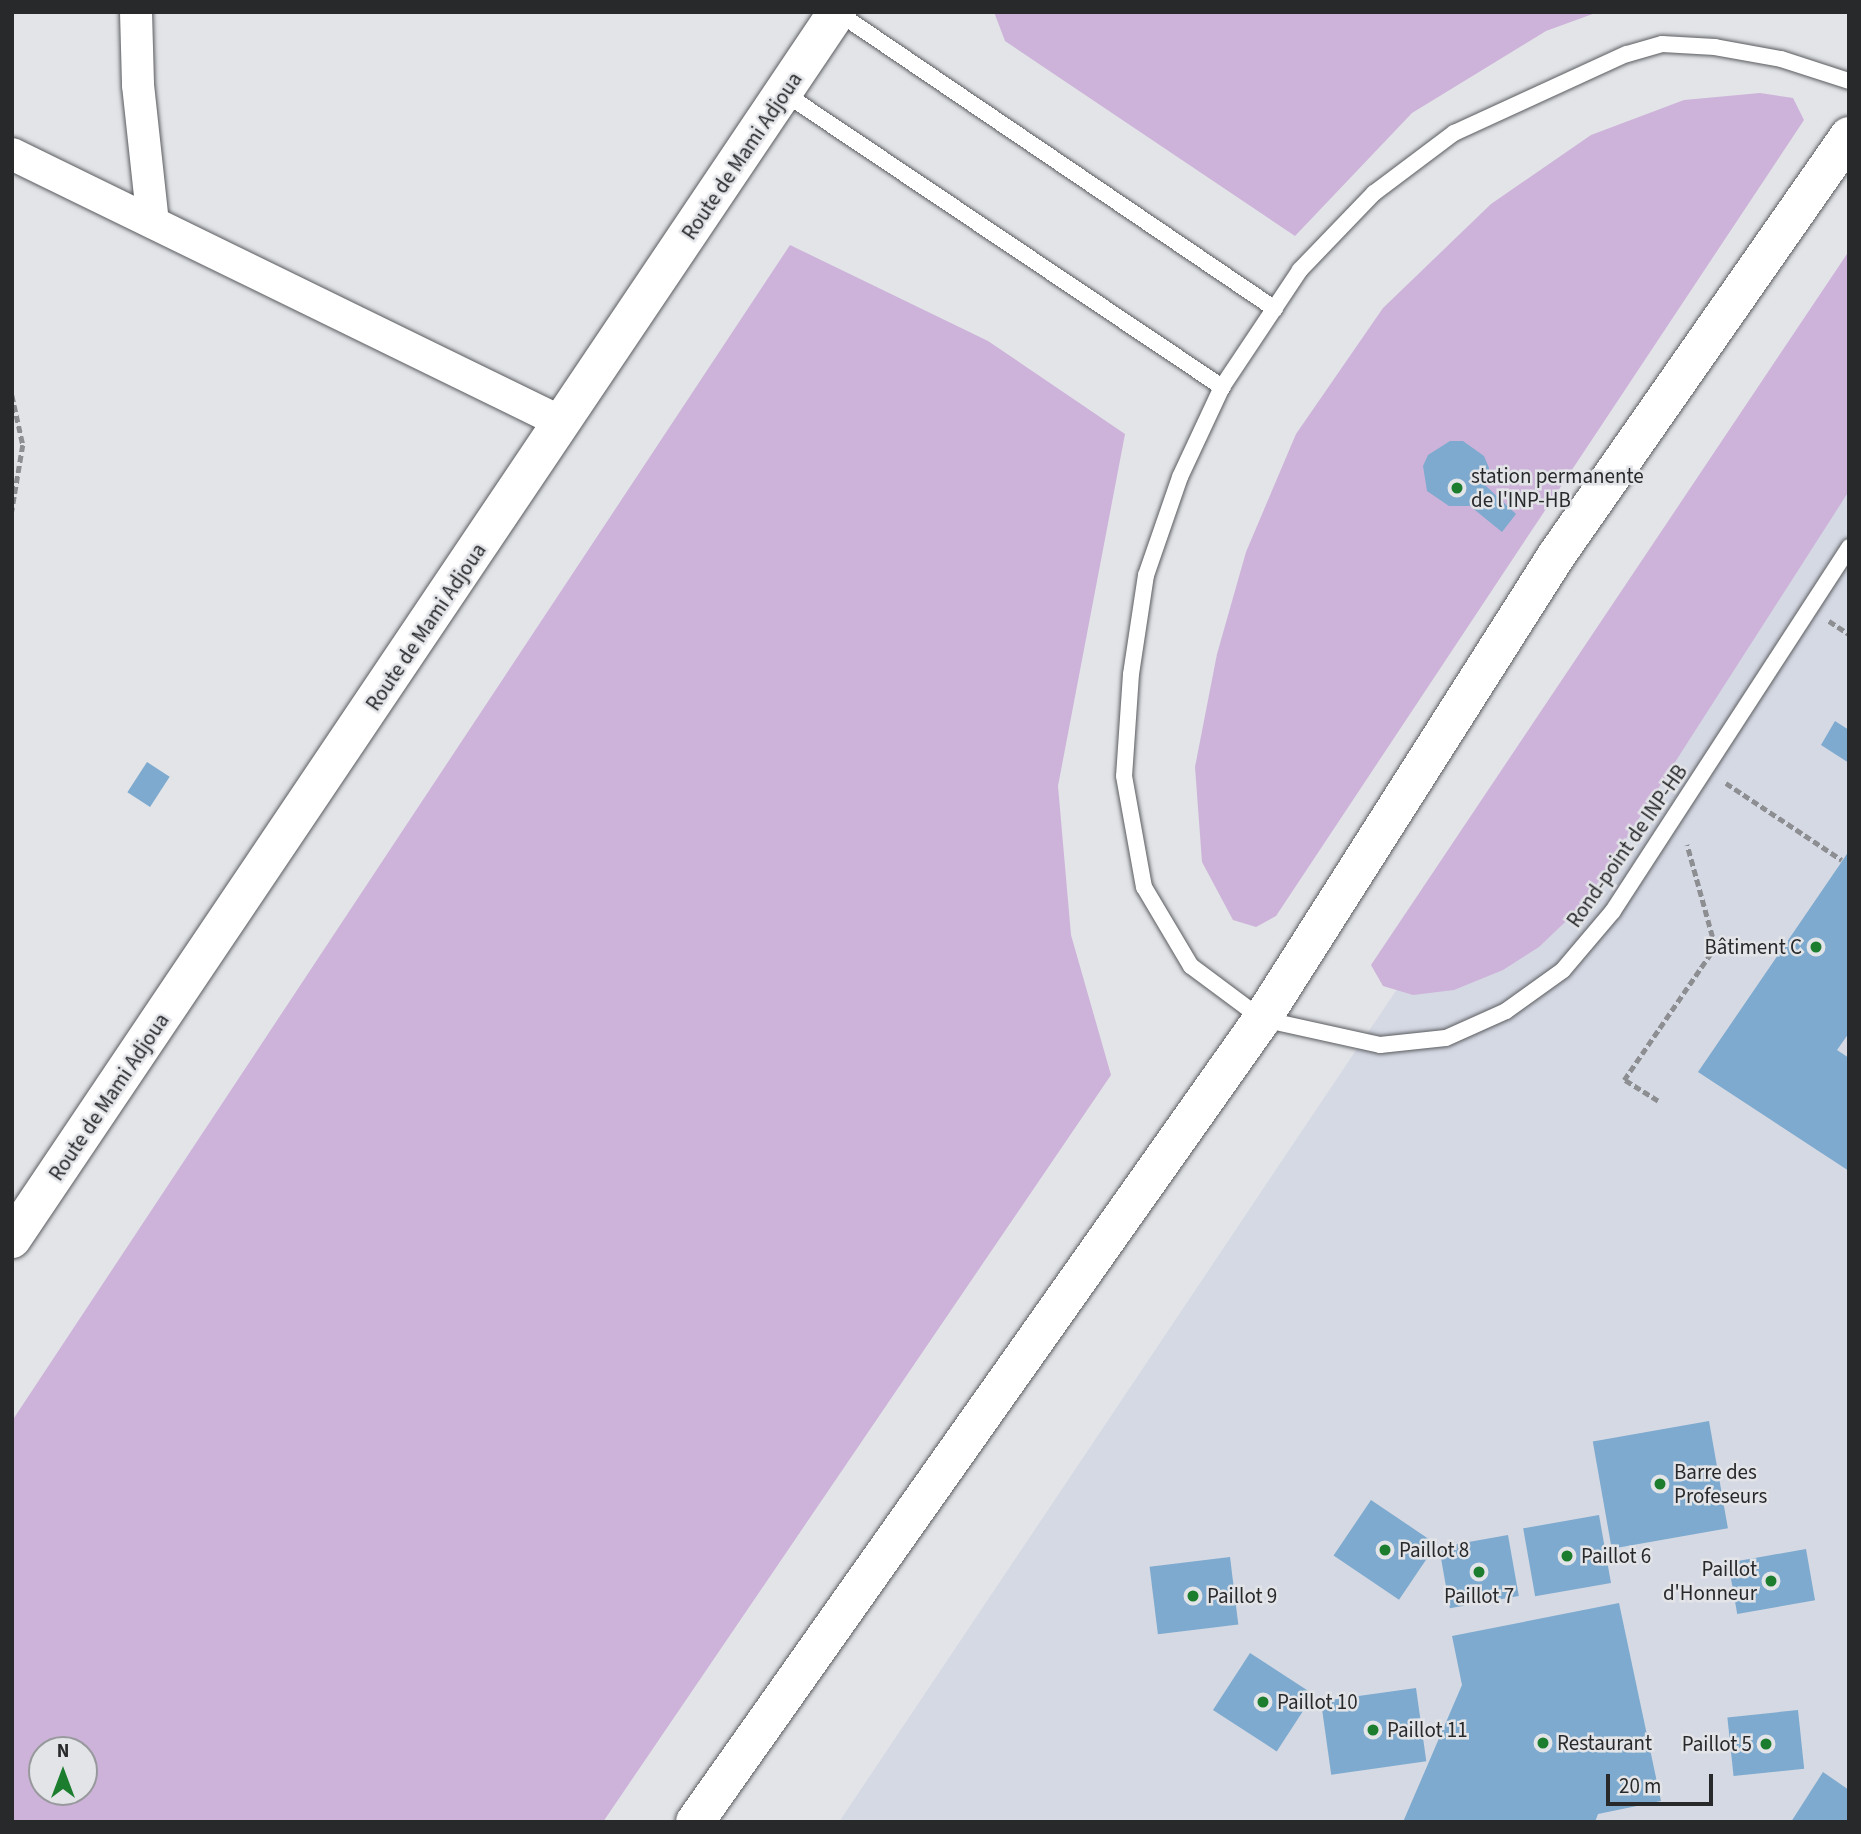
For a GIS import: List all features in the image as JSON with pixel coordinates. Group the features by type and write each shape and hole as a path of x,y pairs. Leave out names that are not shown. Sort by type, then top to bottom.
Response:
{"street":[{"path":"136,12 138,85 153,222"},
{"name":"Route de Mami Adjoua","path":"12,1240 837,12"},
{"path":"695,1822 1262,1019 1556,556 1849,136"},
{"path":"12,154 563,423"}],"lane":[{"path":"837,12 1275,309"},
{"name":"Rond-point de INP-HB","path":"1849,81 1781,59 1716,47 1662,44 1626,54 1454,133 1374,193 1300,270 1222,387 1180,477 1146,575 1131,674 1124,776 1144,887 1191,966 1262,1019 1380,1045 1446,1038 1506,1011 1563,971 1613,911 1849,547"},
{"path":"784,93 1222,387"}],"path":[{"path":"12,395 23,445 12,511"},
{"path":"1706,769 1842,860"},
{"path":"1658,1101 1624,1080 1716,947 1678,810"}],"shaded area":[{"path":"994,12 1598,12 1546,31 1412,113 1295,236 1005,41"},
{"path":"1760,93 1793,98 1804,120 1276,916 1256,927 1233,920 1202,862 1195,767 1217,654 1246,552 1296,434 1383,308 1491,204 1591,135 1684,100"},
{"path":"790,245 988,341 1125,434 1058,786 1071,935 1111,1075 603,1822 12,1822 12,1421"},
{"path":"1849,251 1849,491 1584,904 1539,947 1503,970 1454,990 1413,995 1383,986 1371,965"},
{"path":"1849,315 1849,1822 839,1822 1324,1098"}],"building":[{"name":"station permanente de l'INP-HB","path":"1450,441 1463,441 1484,456 1489,468 1486,486 1516,514 1502,532 1470,506 1449,506 1427,491 1423,466 1428,455"},
{"path":"1835,721 1849,730 1849,763 1821,745"},
{"path":"147,762 170,777 150,807 127,792"},
{"name":"Bâtiment C","path":"1849,851 1849,1033 1837,1050 1849,1058 1849,1171 1698,1072"},
{"name":"Barre des Profeseurs","path":"1709,1421 1728,1528 1612,1549 1593,1441"},
{"name":"Paillot 8","path":"1371,1500 1436,1544 1399,1600 1334,1556"},
{"name":"Paillot 6","path":"1599,1515 1611,1583 1535,1596 1523,1528"},
{"name":"Paillot 7","path":"1508,1535 1519,1596 1450,1608 1439,1547"},
{"name":"Paillot d'Honneur","path":"1806,1549 1815,1600 1737,1614 1728,1563"},
{"name":"Paillot 9","path":"1230,1557 1238,1624 1158,1634 1150,1567"},
{"name":"Restaurant","path":"1619,1603 1661,1801 1598,1814 1595,1822 1403,1822 1462,1685 1452,1636"},
{"name":"Paillot 10","path":"1250,1653 1314,1694 1277,1751 1213,1710"},
{"name":"Paillot 11","path":"1416,1688 1426,1761 1331,1775 1321,1701"},
{"name":"Paillot 5","path":"1798,1710 1804,1769 1734,1776 1727,1717"},
{"path":"1823,1772 1849,1790 1849,1822 1791,1822"}],"place":[{"name":"station permanente de l'INP-HB","path":"1457,488"},
{"name":"Bâtiment C","path":"1816,947"},
{"name":"Barre des Profeseurs","path":"1660,1484"},
{"name":"Paillot 8","path":"1385,1550"},
{"name":"Paillot 6","path":"1567,1556"},
{"name":"Paillot 7","path":"1479,1572"},
{"name":"Paillot d'Honneur","path":"1771,1581"},
{"name":"Paillot 9","path":"1193,1596"},
{"name":"Paillot 10","path":"1263,1702"},
{"name":"Paillot 11","path":"1373,1730"},
{"name":"Restaurant","path":"1543,1743"},
{"name":"Paillot 5","path":"1766,1744"}]}
